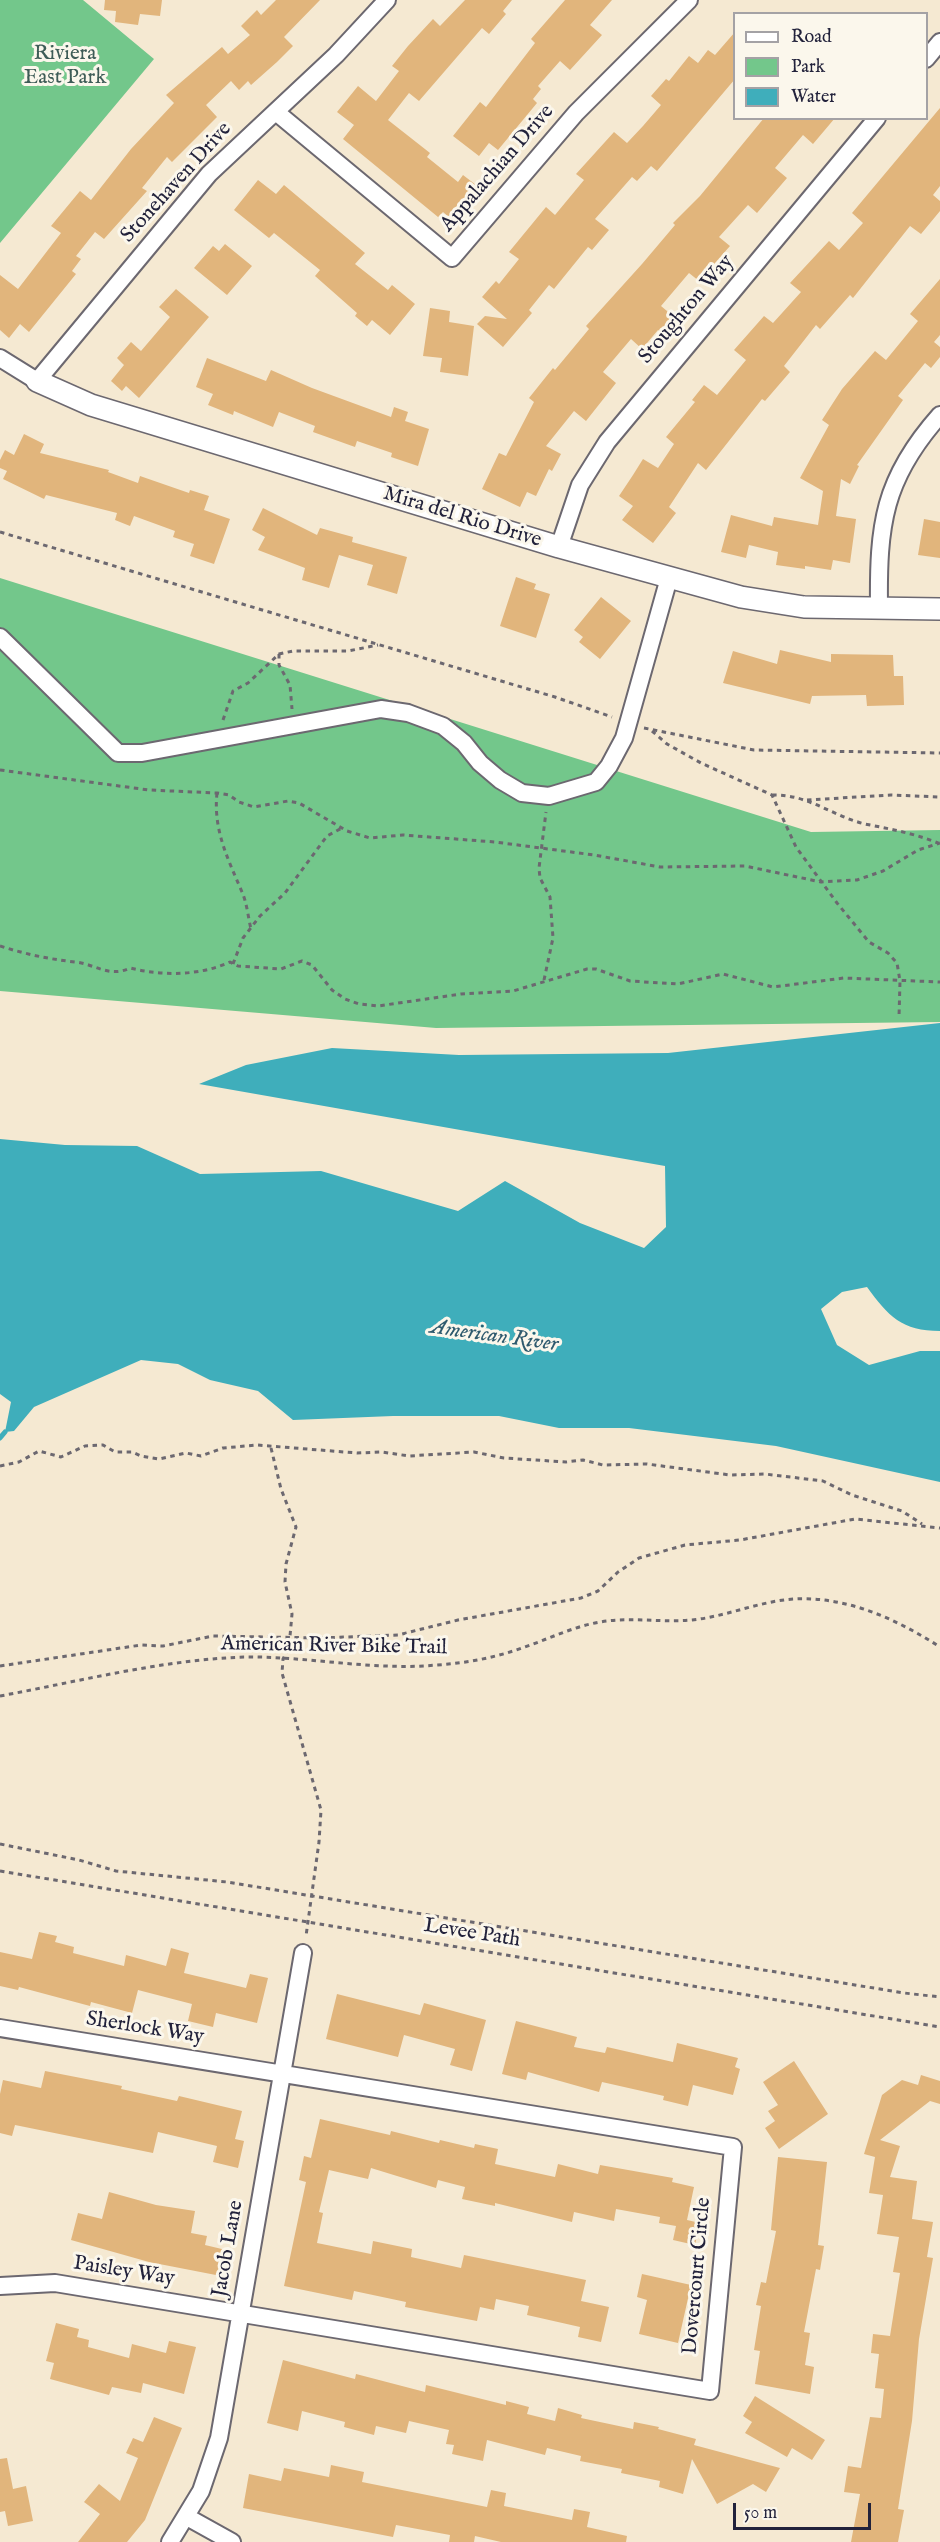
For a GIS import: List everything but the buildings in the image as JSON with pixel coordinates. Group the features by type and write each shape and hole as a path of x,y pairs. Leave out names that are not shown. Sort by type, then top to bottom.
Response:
{"street":[{"name":"Stonehaven Drive","path":"37,381 209,174 336,55 387,0"},
{"name":"Appalachian Drive","path":"276,112 452,258 576,113 689,0"},
{"path":"928,57 940,42"},
{"name":"Stoughton Way","path":"559,547 580,485 607,442 874,120"},
{"name":"Mira del Rio Drive","path":"0,358 37,381 91,405 559,547 669,578 778,604 940,609"},
{"path":"879,608 882,537 895,480 906,457 940,415"},
{"path":"0,637 118,753 142,753 381,709 408,713 443,726 501,780 522,792 549,796 596,782 609,766 624,738 669,578"},
{"name":"Jacob Lane","path":"170,2542 187,2517 208,2474 219,2438 303,1953"},
{"name":"Sherlock Way","path":"0,2028 282,2074"},
{"name":"Dovercourt Circle","path":"241,2314 710,2391 733,2147 282,2074"},
{"name":"Paisley Way","path":"0,2286 55,2283 241,2314"},
{"path":"187,2517 232,2542"}],"path":[{"path":"0,532 555,697 651,730 754,750 940,753"},
{"path":"224,738 224,713 233,691 248,682 279,654 293,651 348,651 380,645"},
{"path":"279,654 279,666 290,685 292,726"},
{"path":"651,730 675,749 772,795 786,795 805,800 865,824 887,826 940,843"},
{"path":"0,770 148,789 217,793 229,795 239,802 254,807 288,801 299,803 342,828 370,838 416,836 541,848 660,867 745,866 821,882 857,880 883,871 918,850 940,843"},
{"path":"217,793 216,824 224,853 242,892 251,929"},
{"path":"772,795 796,847 821,882 869,942 894,958 900,981 899,1017"},
{"path":"805,800 891,795 940,797"},
{"path":"544,980 553,938 550,897 540,878 541,848 549,796"},
{"path":"233,964 243,938 260,916 285,893 327,836 342,828"},
{"path":"0,946 22,954 77,962 104,972 122,972 130,968 186,974 204,972 230,962 281,969 302,961 312,965 332,990 345,999 359,1004 378,1006 461,994 513,991 587,969 596,969 630,981 678,984 723,974 773,987 844,978 940,982"},
{"path":"0,1466 19,1462 39,1451 61,1457 92,1445 159,1459 186,1453 201,1456 223,1448 239,1446 382,1452 409,1456 474,1452 504,1458 583,1460 603,1465 647,1464 730,1475 765,1474 814,1480 834,1484 852,1495 902,1511 923,1526"},
{"path":"271,1448 281,1490 296,1527 286,1564 285,1582 292,1614 290,1637 282,1673 321,1809 312,1896 303,1953"},
{"path":"0,1666 141,1645 163,1646 213,1636 398,1635 458,1620 581,1598 598,1591 618,1572 639,1558 686,1545 740,1540 855,1519 940,1528"},
{"name":"American River Bike Trail","path":"0,1696 115,1672 184,1662 242,1658 284,1659 360,1666 460,1663 496,1656 596,1622 635,1619 688,1620 712,1617 778,1600 810,1598 862,1608 884,1616 940,1647"},
{"path":"0,1844 79,1860 117,1871 227,1882 940,1997"},
{"name":"Levee Path","path":"0,1871 940,2027"}],"green space":[{"name":"Riviera East Park","path":"0,0 83,0 154,59 0,243"},
{"path":"0,578 811,832 940,830 940,1022 436,1028 0,991"}],"water":[{"name":"American River","path":"940,1023 940,1331 916,1328 897,1320 889,1314 867,1287 842,1292 821,1309 837,1345 869,1365 920,1351 940,1351 940,1482 776,1446 629,1428 559,1428 499,1416 393,1416 293,1420 258,1391 210,1380 178,1364 141,1360 34,1407 14,1431 5,1432 11,1402 0,1394 0,1139 65,1145 137,1146 200,1174 321,1171 458,1211 505,1181 580,1223 644,1248 666,1227 665,1166 199,1084 246,1065 332,1048 459,1055 668,1053"}],"waterway":[{"path":"0,1438 5,1432"}]}
